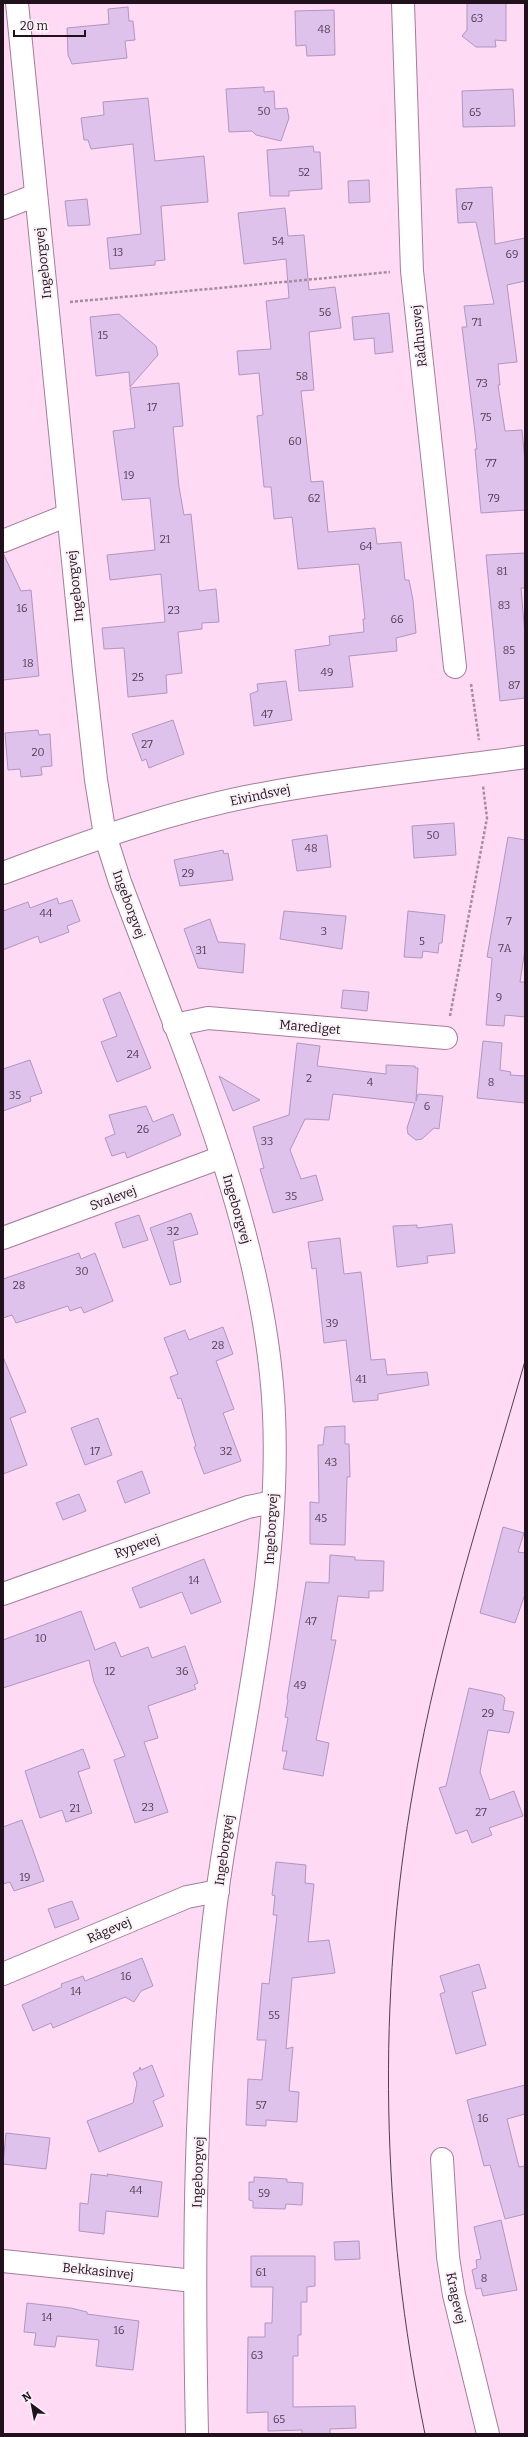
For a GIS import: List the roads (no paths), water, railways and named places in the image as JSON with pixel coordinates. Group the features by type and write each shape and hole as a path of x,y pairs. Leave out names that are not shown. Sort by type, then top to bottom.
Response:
{"street":[{"name":"Ingeborgvej","path":"17,3 96,780 105,835 120,882 222,1157 251,1259 264,1328 274,1413 273,1502 270,1566 218,1891 204,2044 194,2282 197,2434"},
{"name":"Rådhusvej","path":"403,3 412,270 455,667"},
{"path":"3,208 36,195"},
{"path":"3,541 68,515"},
{"name":"Eivindsvej","path":"3,873 105,835 265,793 335,781 481,763 525,756"},
{"name":"Marediget","path":"174,1025 208,1018 446,1038"},
{"name":"Svalevej","path":"3,1238 222,1157"},
{"name":"Rypevej","path":"3,1594 248,1507 273,1502"},
{"name":"Rågevej","path":"3,1974 187,1897 218,1891"},
{"name":"Kragevej","path":"442,2159 448,2258 454,2295 488,2434"},
{"name":"Bekkasinvej","path":"3,2261 194,2282"}],"tram line":[{"path":"425,2434 410,2353 399,2273 392,2191 389,2110 389,2028 394,1947 402,1866 424,1731 436,1678 464,1572 525,1361"}]}
